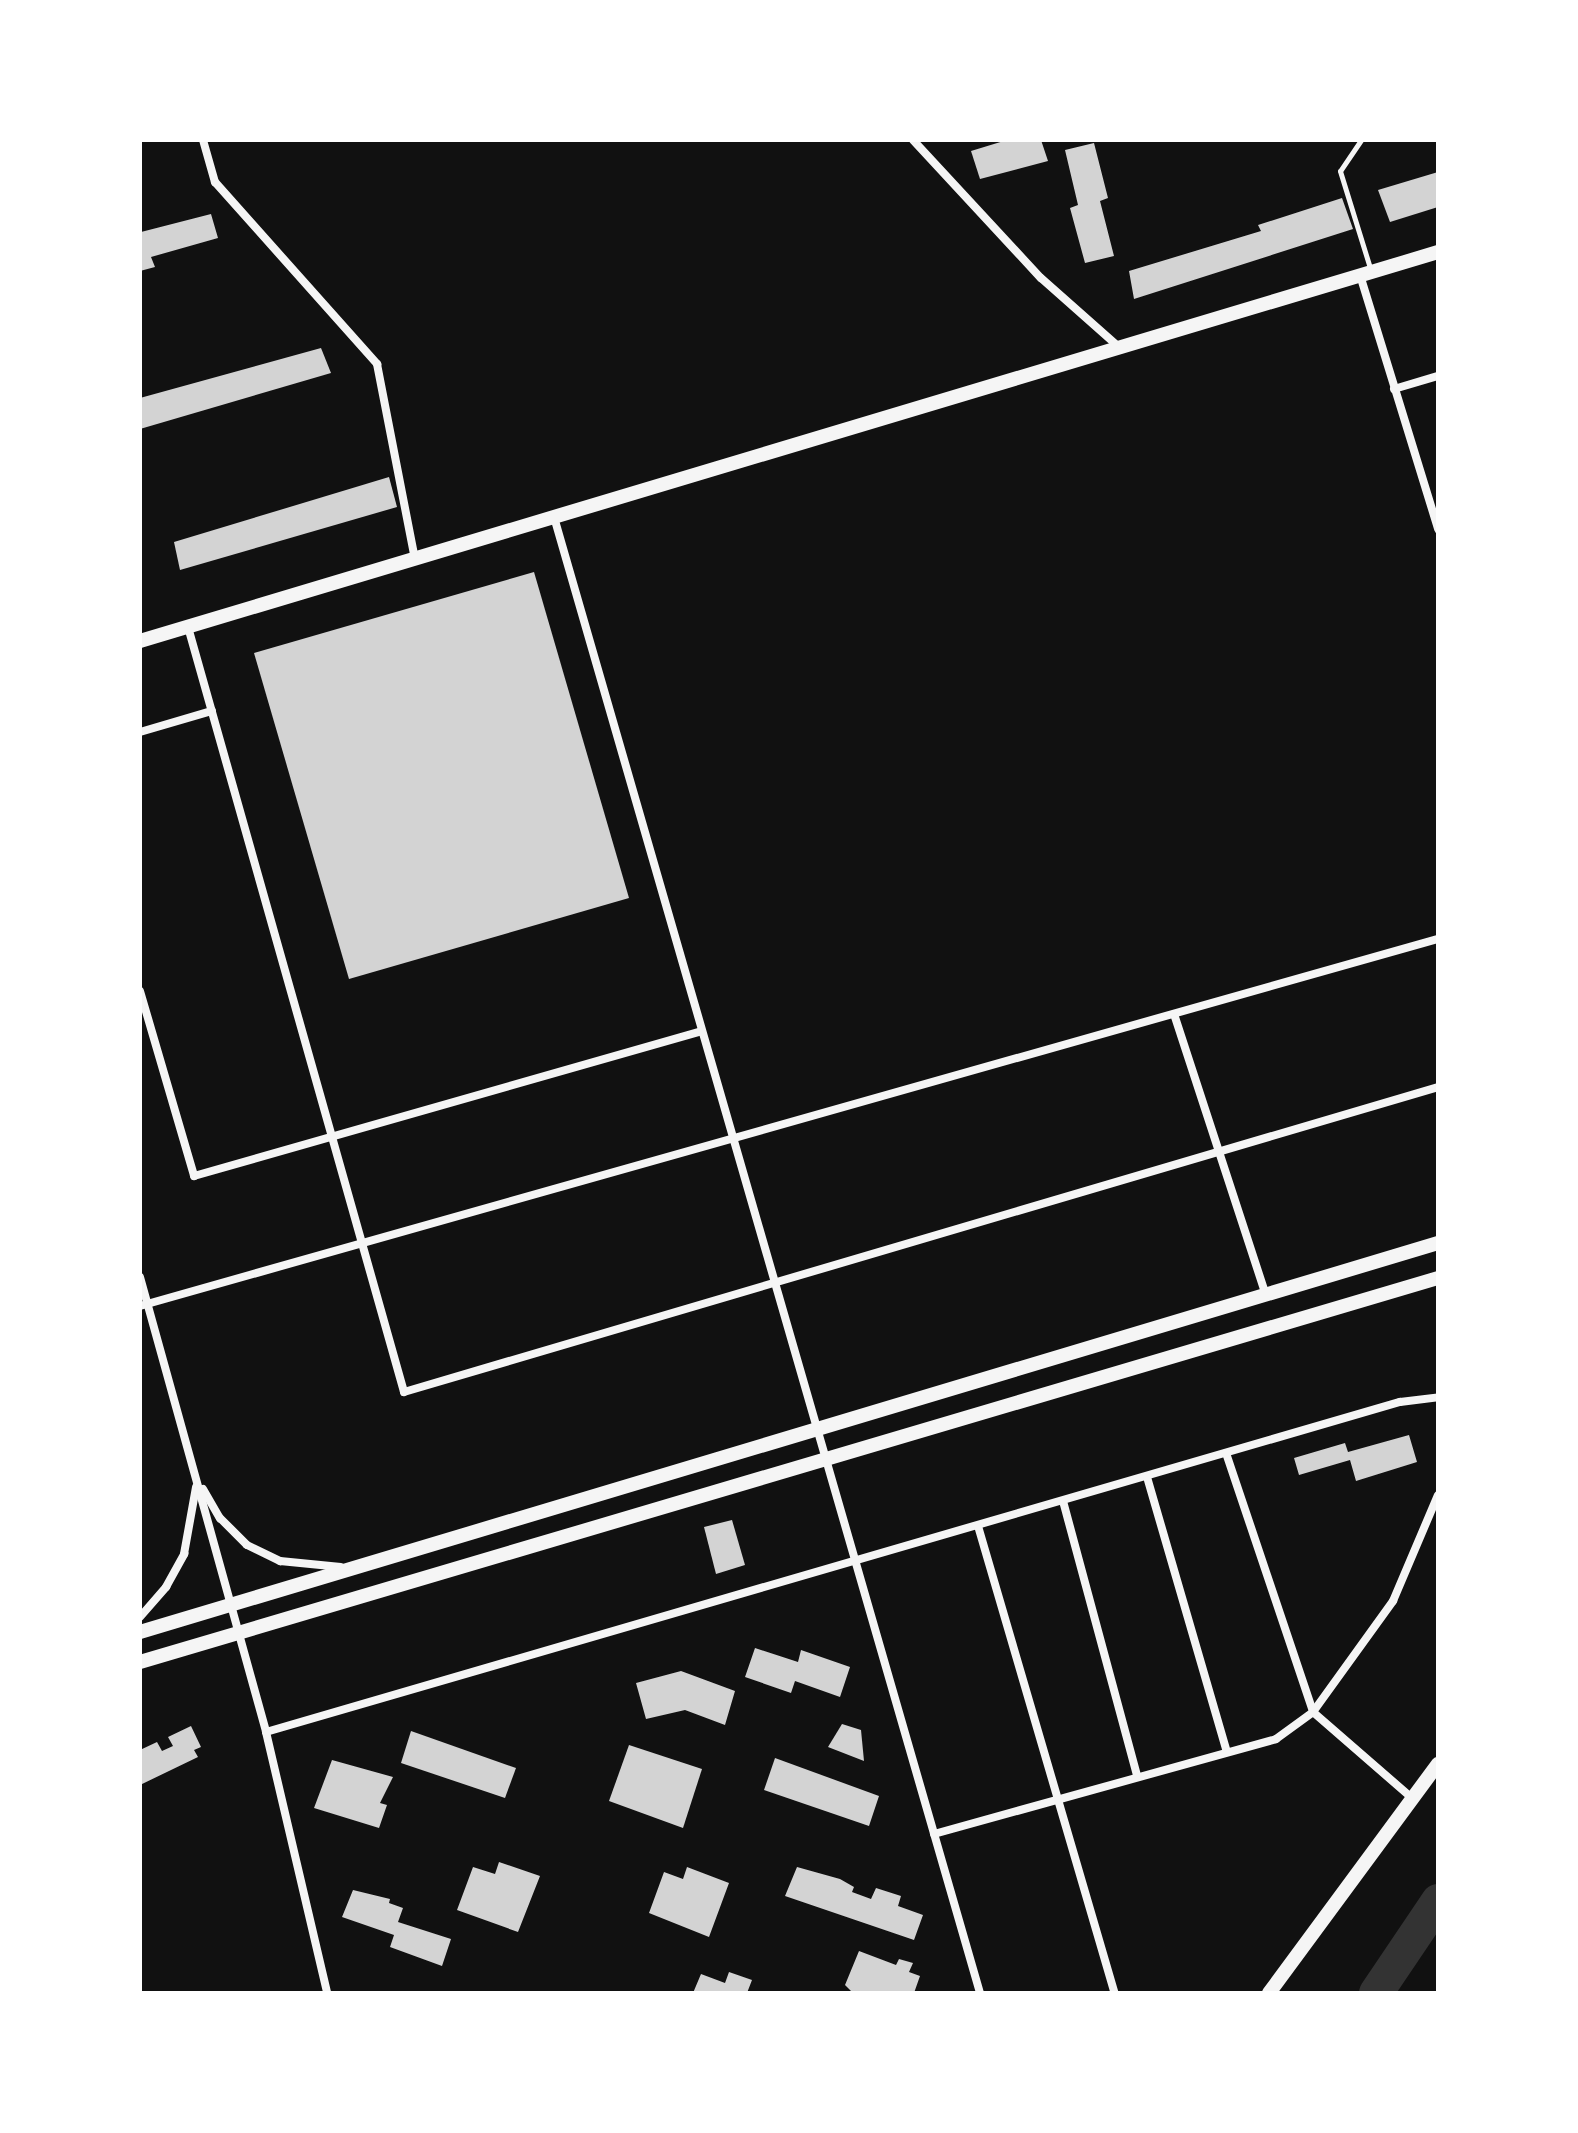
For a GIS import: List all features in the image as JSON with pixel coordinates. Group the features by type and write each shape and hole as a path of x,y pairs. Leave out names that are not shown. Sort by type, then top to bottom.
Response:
{"street":[{"path":"203,140 215,182 377,364 415,559"},
{"path":"913,140 1041,278 1119,347"},
{"path":"140,641 1438,252"},
{"path":"1365,274 1394,389 1438,529"},
{"path":"1394,389 1438,376"},
{"path":"554,517 980,1993"},
{"path":"188,627 404,1392 1438,1087"},
{"path":"140,732 212,711"},
{"path":"144,1305 1438,939"},
{"path":"140,991 194,1176 702,1031"},
{"path":"1174,1014 1265,1293"},
{"path":"140,1632 1438,1243"},
{"path":"140,1277 144,1305 240,1632 327,1993"},
{"path":"140,1662 825,1456 1438,1278"},
{"path":"266,1732 1400,1402 1438,1397"},
{"path":"1226,1453 1313,1712 1413,1799"},
{"path":"1147,1477 1227,1752"},
{"path":"197,1479 220,1518 247,1545 280,1561 320,1568 366,1565"},
{"path":"140,1617 166,1587 184,1554 195,1517 197,1479"},
{"path":"934,1834 1137,1775 1276,1739 1313,1712 1393,1601 1438,1495"},
{"path":"1063,1501 1137,1775"},
{"path":"978,1526 1056,1801 1115,1993"},
{"path":"1269,1993 1438,1764"}],"lane":[{"path":"1361,140 1340,171 1365,274"}],"building":[{"path":"1007,140 1041,140 1048,161 980,179 971,151"},
{"path":"1094,143 1108,198 1100,201 1114,256 1085,263 1070,208 1078,205 1065,150"},
{"path":"1438,172 1438,207 1390,222 1378,190"},
{"path":"1342,198 1353,229 1134,299 1129,271 1261,231 1258,225"},
{"path":"211,214 218,238 151,257 155,267 140,271 141,232"},
{"path":"321,348 331,373 140,429 140,398"},
{"path":"389,477 397,507 180,570 174,542"},
{"path":"534,572 629,898 349,979 254,653"},
{"path":"1409,1435 1417,1462 1356,1481 1350,1460 1299,1475 1294,1458 1345,1443 1348,1452"},
{"path":"732,1520 745,1565 716,1574 704,1527"},
{"path":"755,1648 798,1662 801,1650 850,1667 840,1697 795,1681 791,1693 745,1677"},
{"path":"681,1671 735,1691 725,1725 685,1710 646,1719 636,1683"},
{"path":"842,1724 861,1730 864,1761 828,1747"},
{"path":"191,1726 201,1747 194,1750 198,1757 140,1785 140,1750 157,1742 162,1751 173,1746 168,1737"},
{"path":"411,1731 516,1768 505,1798 401,1763"},
{"path":"629,1745 702,1769 683,1828 609,1801"},
{"path":"775,1758 879,1796 869,1826 764,1790"},
{"path":"332,1760 393,1777 380,1803 387,1805 379,1828 314,1808"},
{"path":"499,1862 540,1876 518,1932 457,1910 473,1867 495,1874"},
{"path":"687,1867 729,1883 709,1937 649,1913 664,1872 683,1879"},
{"path":"797,1867 840,1879 854,1887 852,1892 871,1899 876,1888 901,1896 898,1906 923,1915 914,1940 785,1896"},
{"path":"353,1890 390,1899 389,1903 403,1908 398,1922 451,1939 442,1966 390,1947 394,1935 342,1917"},
{"path":"859,1951 896,1965 899,1959 913,1963 909,1972 920,1976 914,1993 853,1993 845,1985"},
{"path":"729,1972 752,1980 747,1993 693,1993 701,1974 725,1983"}],"waterway":[{"path":"1376,1993 1438,1901"}]}
